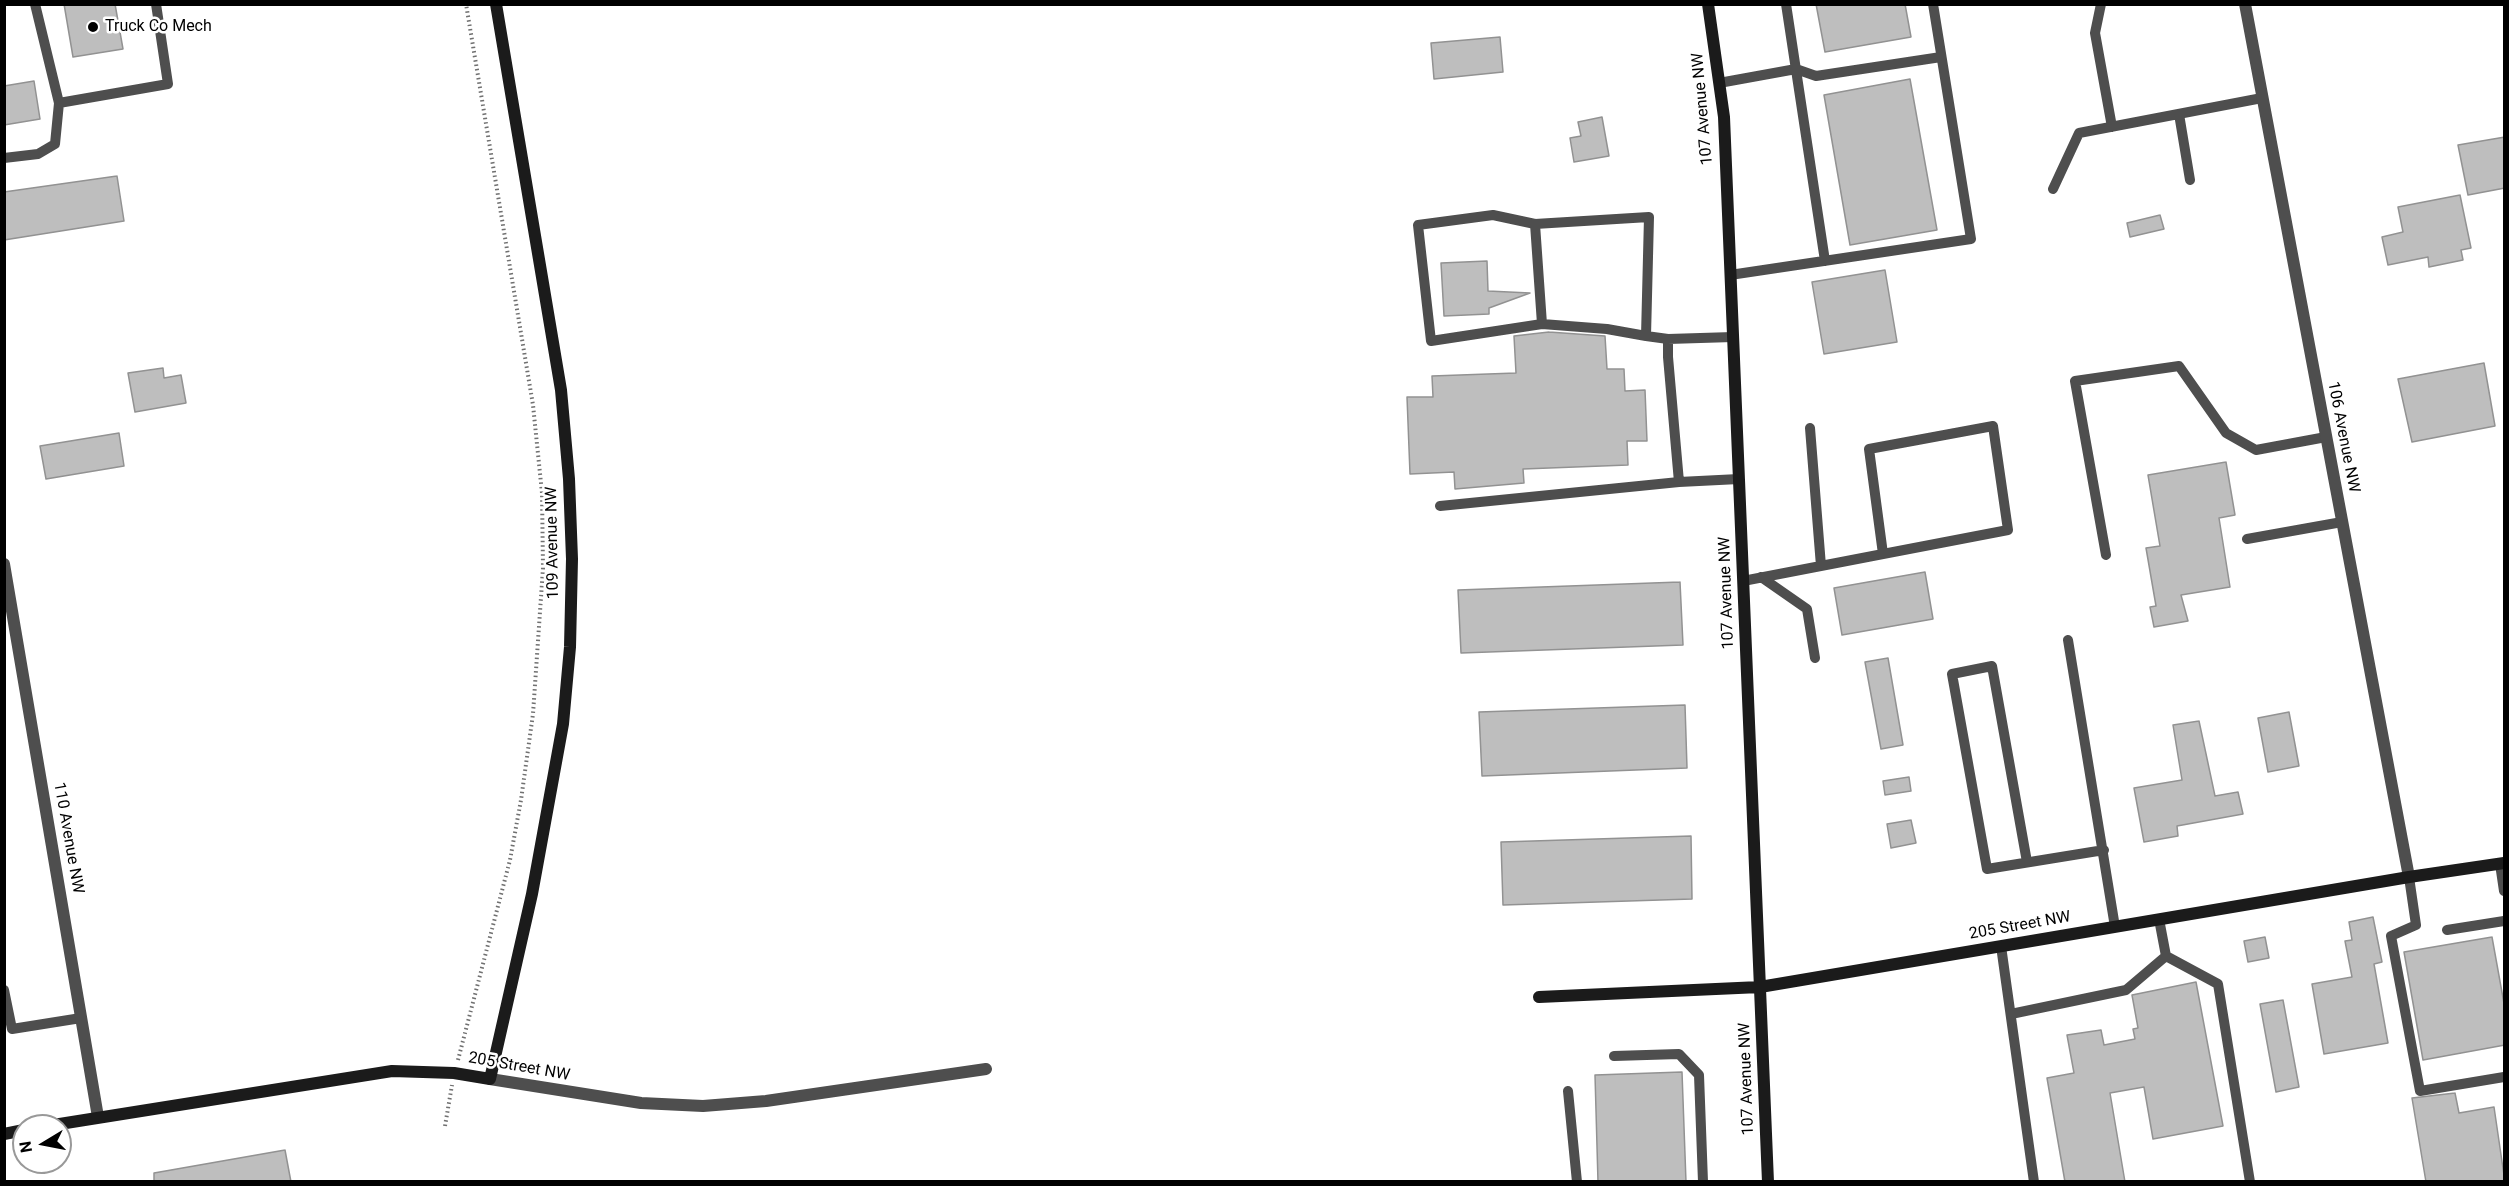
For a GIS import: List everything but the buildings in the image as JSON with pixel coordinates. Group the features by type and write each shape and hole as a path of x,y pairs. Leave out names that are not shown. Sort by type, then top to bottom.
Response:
{"street":[{"name":"109 Avenue NW","path":"490,1079 532,894 563,724 570,646 572,559 569,478 561,390 496,4"},
{"name":"107 Avenue NW","path":"1708,4 1724,117 1768,1182"},
{"name":"106 Avenue NW","path":"2245,4 2409,876"},
{"name":"110 Avenue NW","path":"4,564 10,629 98,1117"},
{"name":"205 Street NW","path":"1539,997 1760,987 2409,876 2502,863"},
{"name":"205 Street NW","path":"72,1122 392,1071 454,1073 640,1103 703,1106 766,1101 986,1070"}],"lane":[{"path":"4,158 38,154 55,144 59,103 35,4"},
{"path":"59,103 168,84 156,4"},
{"path":"1786,4 1825,261"},
{"path":"1730,275 1971,239 1933,4"},
{"path":"2101,4 2095,33 2112,127"},
{"path":"1719,83 1796,69 1816,76 1941,57"},
{"path":"2053,189 2079,133 2262,98"},
{"path":"2179,114 2190,180"},
{"path":"1646,336 1649,217 1534,224 1492,216 1418,225 1431,341 1542,324 1607,329 1646,336 1668,339 1733,337"},
{"path":"1534,224 1542,324"},
{"path":"1668,339 1679,482"},
{"path":"2106,555 2075,381 2179,366 2226,433 2256,450 2326,438"},
{"path":"1743,581 2008,530 1993,426 1869,449 1883,554"},
{"path":"1810,428 1821,566"},
{"path":"1440,506 1679,482 1739,479"},
{"path":"2247,539 2342,522"},
{"path":"1761,577 1807,609 1815,658"},
{"path":"2068,640 2115,927"},
{"path":"2027,862 1992,666 1952,674 1987,869 2104,850"},
{"path":"2502,863 2505,891"},
{"path":"2409,876 2416,925 2391,936 2420,1091 2505,1077"},
{"path":"2159,919 2166,956"},
{"path":"2447,930 2505,921"},
{"path":"2001,946 2034,1182"},
{"path":"2011,1014 2126,990 2166,956"},
{"path":"2166,956 2218,984 2250,1182"},
{"path":"4,990 12,1029 81,1018"},
{"path":"1614,1056 1679,1054 1699,1075 1703,1182"},
{"path":"1568,1091 1577,1182"}],"path":[{"path":"445,1126 454,1073 510,860 521,800 533,714 543,568 542,493 532,395 466,4"}],"place":[{"name":"Truck Co Mech","path":"93,27"}]}
